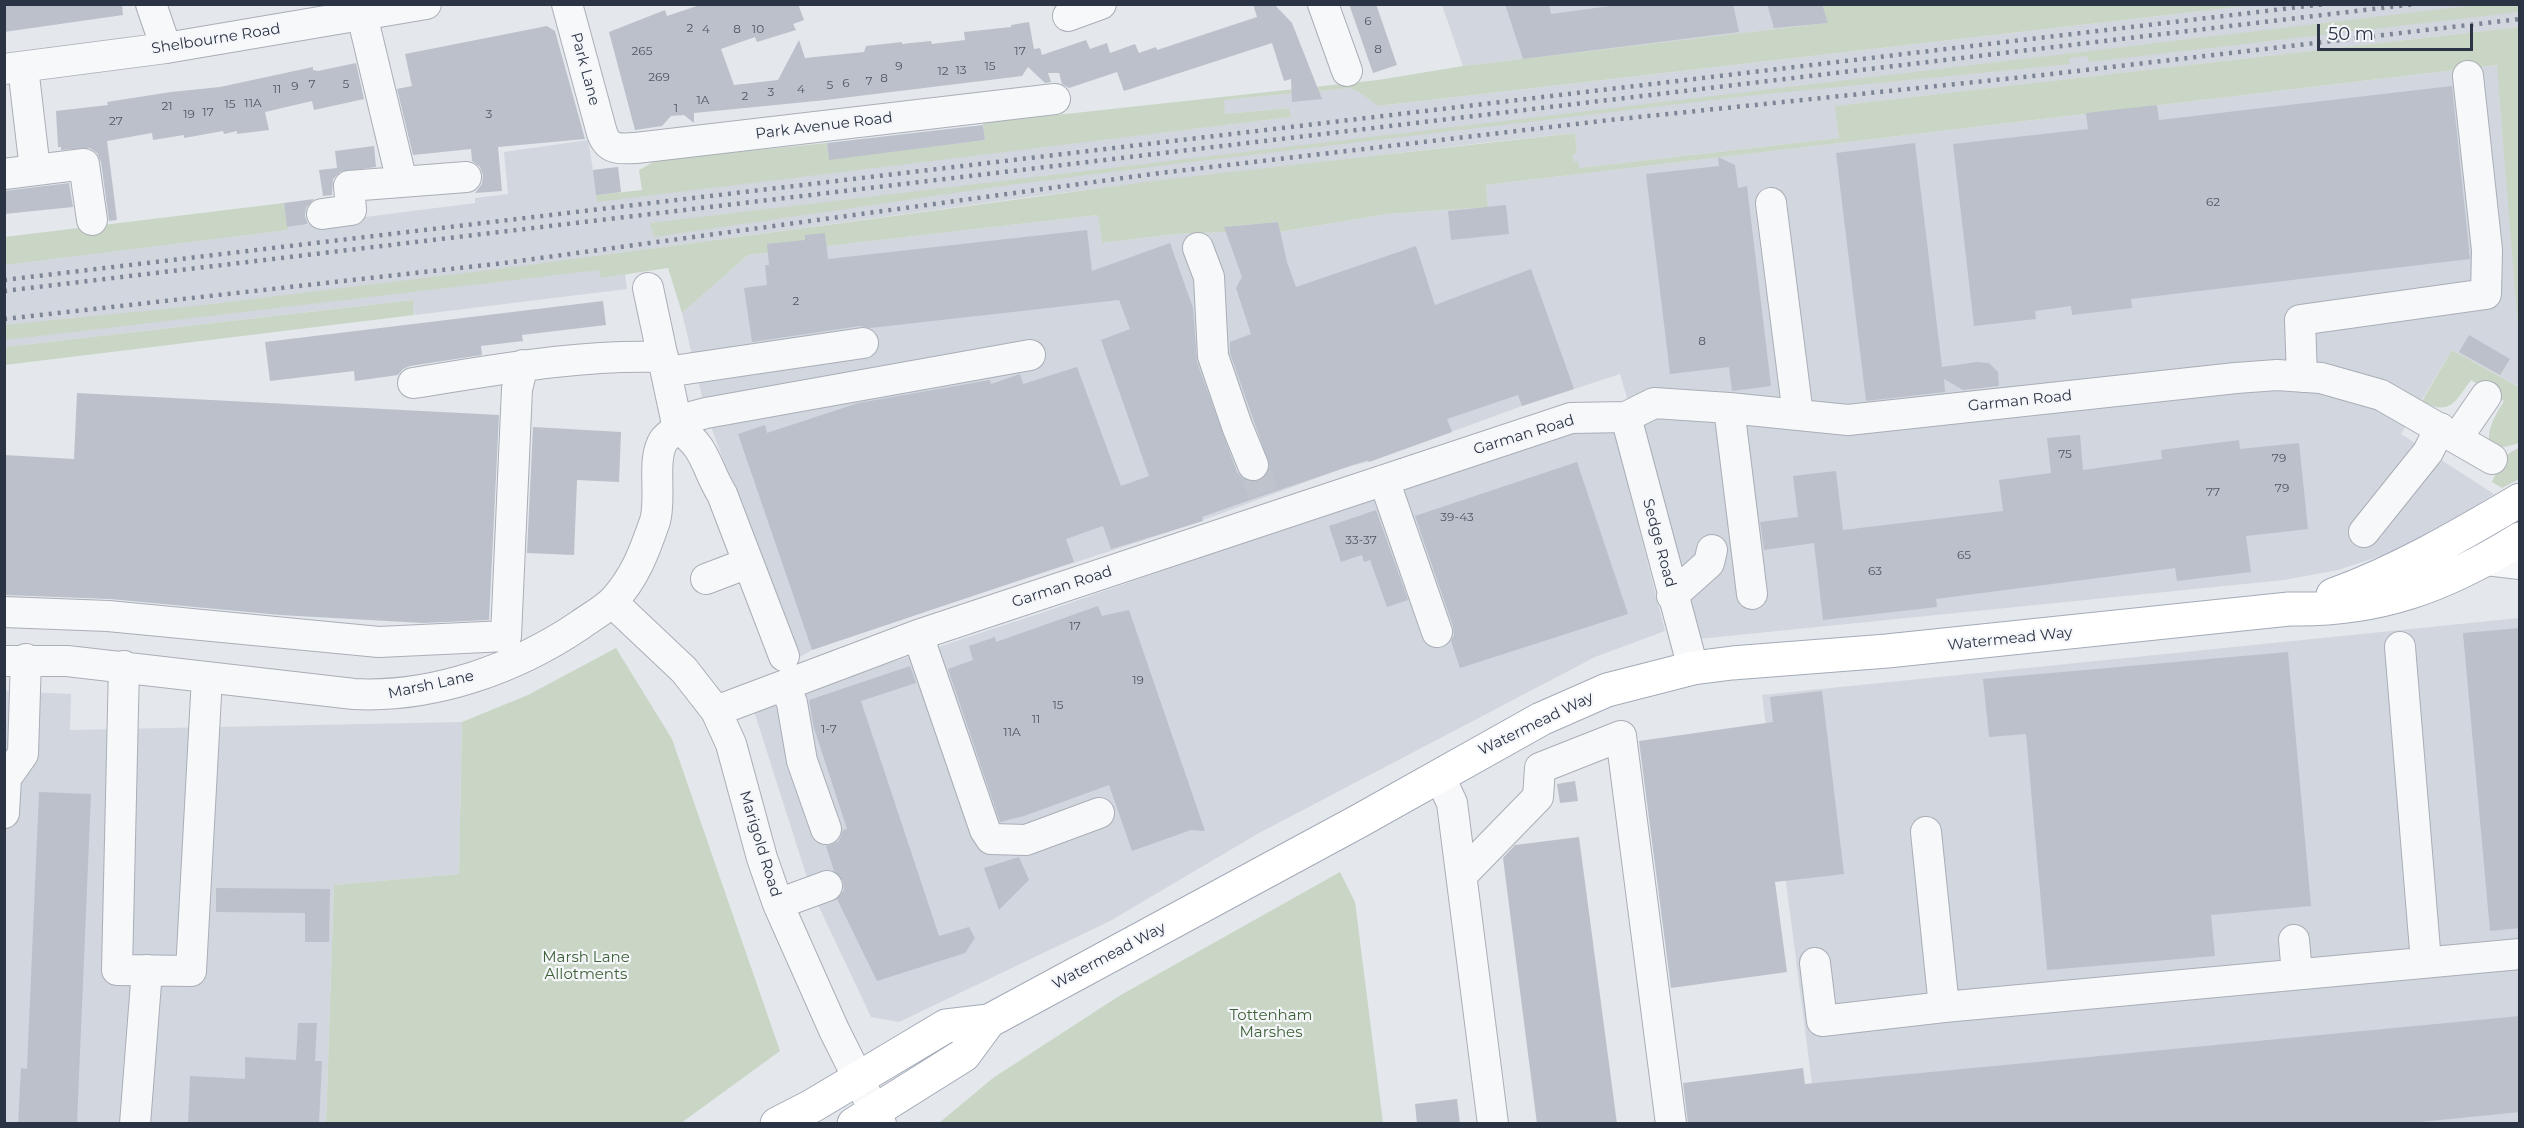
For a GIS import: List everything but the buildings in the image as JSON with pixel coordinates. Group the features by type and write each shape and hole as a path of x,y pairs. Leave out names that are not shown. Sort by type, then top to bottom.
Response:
{"main road":[{"name":"Watermead Way","path":"2289,609 2349,589 2401,567 2520,500"},
{"name":"Watermead Way","path":"777,1124 946,1026 989,1021 1359,821 1564,707 1607,690 1693,668 1732,663 1887,651 2289,609 2332,609 2397,598 2438,584 2486,560 2520,539"},
{"name":"Watermead Way","path":"870,1119 964,1055 989,1021"}],"street":[{"path":"151,4 166,48"},
{"name":"Shelbourne Road","path":"14,68 166,48 426,4"},
{"name":"Park Lane","path":"567,4 602,133"},
{"path":"1323,4 1347,71"},
{"path":"1068,16 1114,9"},
{"path":"362,15 402,182"},
{"path":"14,68 35,170"},
{"path":"2302,377 2300,320 2486,294 2487,250 2468,76"},
{"name":"Park Avenue Road","path":"602,133 608,145 613,148 636,148 1055,99"},
{"path":"4,174 84,164 92,220"},
{"path":"322,214 351,210 349,186 466,177"},
{"path":"1771,203 1798,415"},
{"path":"1198,248 1209,277 1213,356 1253,465"},
{"path":"648,288 677,425 692,436 702,451 784,656"},
{"path":"414,383 524,365 621,355 664,364 863,343"},
{"path":"677,425 706,413 1030,355"},
{"path":"4,612 108,616 380,642 506,636 516,389 524,365"},
{"name":"Garman Road","path":"716,711 1269,506 1384,480 1571,418 1626,417 1654,403 1848,420 2277,375 2320,378 2382,395 2492,459"},
{"path":"2364,532 2428,452 2486,396"},
{"path":"1729,408 1752,594"},
{"name":"Sedge Road","path":"1626,417 1693,668"},
{"name":"Marsh Lane","path":"15,660 124,666 354,694 380,695 437,687 481,675 529,654 573,630 612,602 627,585 646,547 656,516 659,490 658,455 664,440 677,425"},
{"path":"1384,480 1437,632"},
{"path":"1672,596 1709,563 1712,550"},
{"path":"2486,560 2520,564"},
{"path":"706,579 748,563"},
{"name":"Marigold Road","path":"612,602 684,670 716,711 731,744 762,858 778,904 858,1077 870,1119"},
{"path":"918,635 985,830 991,839 1026,840 1099,813"},
{"path":"2400,647 2426,963"},
{"path":"4,813 5,778 23,754 15,660"},
{"path":"124,666 117,970 191,971 207,676"},
{"path":"785,686 792,703 802,761 826,829"},
{"path":"1462,875 1538,797 1540,768 1621,736 1671,1124"},
{"path":"1439,775 1452,803 1493,1124"},
{"path":"1926,832 1944,1007"},
{"path":"778,904 827,886"},
{"path":"2294,940 2297,974"},
{"path":"1815,963 1822,1021 1944,1007 2520,954"},
{"path":"135,1124 147,970"}],"shaded area":[{"path":"1822,4 1828,23 1463,66 1442,5"},
{"path":"2254,5 2519,5 2519,27 1836,106 1839,138 1579,168 1574,162 1573,154 1577,153 1575,133 1482,143 1036,196 598,256 601,278 625,274 627,289 415,315 412,300 5,347 4,265 287,230 287,227 475,203 475,198 508,194 504,152 588,140 593,170 618,167 621,192 597,195 598,201 1291,117 1289,108 1225,114 1223,100 1350,88 1379,106"},
{"path":"2498,65 2519,342 2520,387 2452,350 2401,434 2494,494 2411,546 2338,570 2284,580 1698,639 1620,374 1522,406 1369,462 1349,466 1187,526 812,650 796,659 706,413 682,313 748,255 1098,215 1102,243 1176,234 1225,232 1224,227 1278,222 1281,232 1387,214 1488,207 1486,185"},
{"path":"1610,415 1665,631 1595,657 1259,833 1110,921 899,1022 871,1017 811,890 753,708 1041,613"},
{"path":"2519,618 2519,1123 1817,1123 1762,695"},
{"path":"5,691 71,694 70,730 462,722 459,874 334,885 326,1123 5,1124"}],"green space":[{"path":"1822,5 2254,5 1378,106 1350,88 1224,100 1225,114 1289,108 1291,117 597,202 596,195 642,190 639,170 657,160 827,143 829,159 985,140 983,123 1378,80 1463,66 1827,23"},
{"path":"2475,5 2519,5 2519,12 2089,62 2087,56 2069,58 2070,64 1747,96 1183,163 1009,185 654,237 650,223"},
{"path":"2519,27 2519,342 2497,65 1486,185 1488,207 1387,214 1280,232 1278,222 1225,227 1226,232 1176,234 1102,243 1098,215 748,255 682,313 668,268 601,278 599,270 5,340 4,325 205,305 522,266 1161,180 1575,133 1577,153 1573,154 1574,162 1578,161 1579,168 1839,138 1835,106"},
{"path":"284,203 288,230 5,265 4,237"},
{"path":"413,300 414,315 5,365 5,347"},
{"path":"2452,350 2519,387 2519,443 2505,447 2491,443 2490,429 2504,401 2471,380 2456,400 2446,407 2432,406 2422,401"},
{"path":"2519,448 2519,479 2502,488 2492,482 2506,457"},
{"name":"Marsh Lane Allotments","path":"616,648 672,739 780,1051 681,1123 326,1123 334,885 459,874 462,722 528,695"},
{"name":"Tottenham Marshes","path":"1340,872 1355,902 1383,1123 939,1123 993,1078 1119,996"}],"tunnel":[{"path":"1253,465 1264,496"}],"railway":[{"path":"4,280 2325,4"},
{"path":"4,291 2415,4"},
{"path":"4,319 504,263 1160,173 1610,120 2043,75 2520,19"}]}
